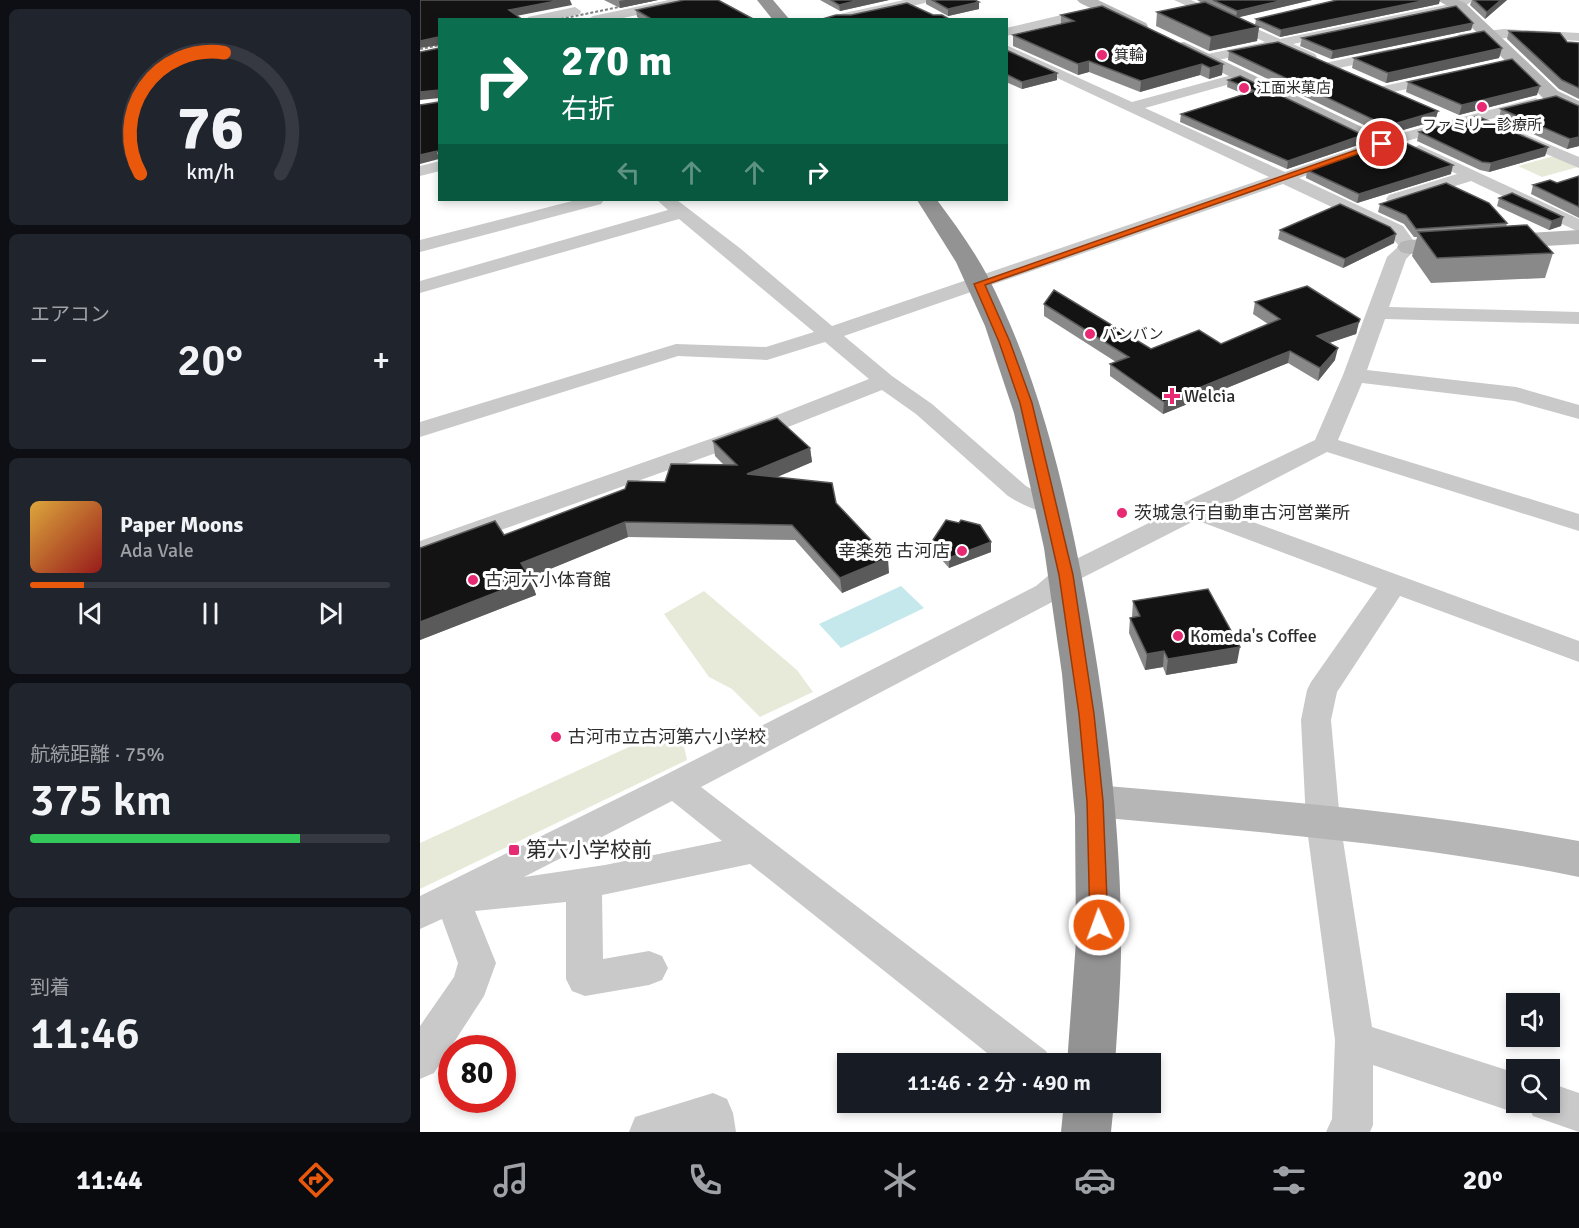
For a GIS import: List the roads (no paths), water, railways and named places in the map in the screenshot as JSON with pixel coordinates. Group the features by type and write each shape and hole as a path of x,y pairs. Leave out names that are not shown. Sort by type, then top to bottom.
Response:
{"highway":[{"path":"765,0 780,18"},
{"path":"928,201 961,250 1005,342 1026,403 1066,575 1086,714 1095,801 1099,925 1090,1053"}],"street":[{"path":"602,18 687,0"},
{"path":"1186,3 1217,0"},
{"path":"1208,58 1395,18 1457,2 1515,61 1556,98 1579,108"},
{"path":"670,3 689,14"},
{"path":"841,18 916,3"},
{"path":"1008,31 1093,3 1243,76 1389,142 1473,175 1579,226"},
{"path":"1186,3 1352,75"},
{"path":"1373,9 1395,18"},
{"path":"531,16 575,11"},
{"path":"1236,24 1259,19"},
{"path":"1444,42 1487,33 1544,33 1579,37"},
{"path":"1329,66 1410,49"},
{"path":"1008,50 1396,230 1409,247"},
{"path":"1493,66 1515,61"},
{"path":"1405,99 1379,88 1461,73"},
{"path":"1130,107 1243,76"},
{"path":"420,430 651,356 676,351 699,350 767,354 979,284 1389,142 1456,122 1579,93"},
{"path":"1436,113 1456,122"},
{"path":"1476,117 1579,163"},
{"path":"420,171 438,166"},
{"path":"1357,211 1473,175"},
{"path":"420,246 591,201"},
{"path":"667,201 734,253 884,381 924,409 1017,491 1034,501 1051,505"},
{"path":"420,287 682,213"},
{"path":"436,905 675,785 1046,593 1066,575 1325,444 1354,375 1397,257 1409,247 1579,237"},
{"path":"1376,313 1579,318"},
{"path":"1354,375 1516,394 1579,412"},
{"path":"420,550 775,424 884,381"},
{"path":"1325,444 1579,523"},
{"path":"1192,510 1579,652"},
{"path":"1347,1132 1352,1125 1354,1040 1323,821 1316,720 1322,690 1394,584"},
{"path":"675,785 1018,1053"},
{"path":"1095,801 1323,821 1497,843 1579,859"},
{"path":"436,905 584,882 757,848"},
{"path":"584,882 585,979 649,968"},
{"path":"420,1060 471,984 477,963 436,905"},
{"path":"1354,1040 1506,1090"},
{"path":"1560,1106 1579,1113"},
{"path":"650,1132 713,1113 715,1132"}],"water":[{"path":"901,586 924,608 841,648 819,624"}],"railway":[{"path":"566,18 653,0"},
{"path":"420,49 438,45"}],"place":[{"name":"箕輪","path":"1102,55"},
{"name":"江面米菓店","path":"1244,88"},
{"name":"ファミリー診療所","path":"1482,107"},
{"name":"バンバン","path":"1090,334"},
{"name":"Welcia","path":"1172,396"},
{"name":"茨城急行自動車古河営業所","path":"1122,513"},
{"name":"幸楽苑 古河店","path":"962,551"},
{"name":"古河六小体育館","path":"473,580"},
{"name":"Komeda's Coffee","path":"1178,636"},
{"name":"古河市立古河第六小学校","path":"556,737"},
{"name":"第六小学校前","path":"514,850"}]}
